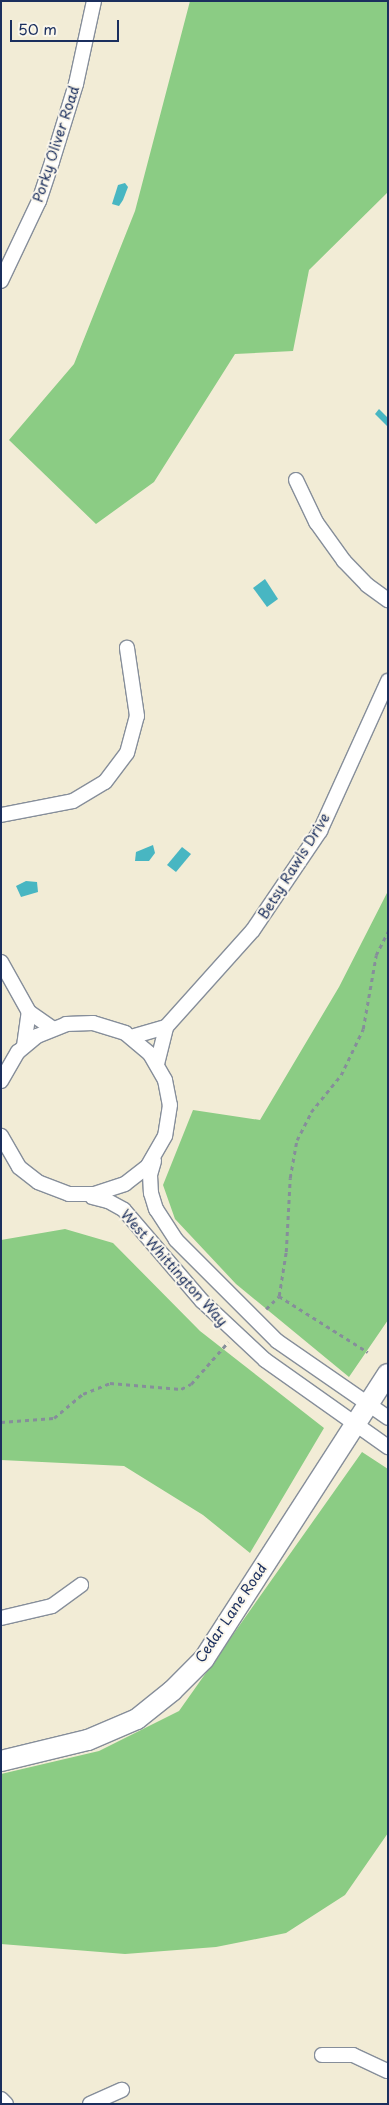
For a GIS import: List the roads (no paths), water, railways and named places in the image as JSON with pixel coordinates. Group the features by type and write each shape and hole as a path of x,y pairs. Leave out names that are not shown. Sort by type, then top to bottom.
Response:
{"street":[{"name":"Porky Oliver Road","path":"1,281 35,208 52,162 76,84 94,1"},
{"path":"296,480 316,522 344,562 367,585 388,600"},
{"path":"1,814 73,802 106,782 127,753 138,716 127,648"},
{"name":"Betsy Rawls Drive","path":"157,1064 166,1027 253,930 320,831 388,682"},
{"path":"1,962 29,1012 52,1028"},
{"path":"24,1046 29,1012"},
{"path":"1,1081 9,1065 24,1046 52,1028 92,1023 131,1037 157,1064 165,1080 170,1105 165,1136 155,1158 125,1184 107,1192 84,1195"},
{"path":"131,1037 166,1027"},
{"path":"1,1136 6,1154"},
{"name":"West Whittington Way","path":"6,1154 38,1182 68,1194 108,1200 124,1210 202,1301 235,1334 354,1425 388,1447"},
{"name":"West Whittington Way","path":"155,1158 150,1175 156,1209 176,1240 277,1341 388,1418"},
{"name":"Cedar Lane Road","path":"1,1761 88,1740 137,1720 172,1691 204,1659 388,1374"},
{"path":"1,1618 52,1606 81,1585"},
{"path":"322,2055 353,2055 388,2071"},
{"path":"90,2104 122,2090"},
{"path":"1,2099 6,2104"}],"water":[{"path":"125,183 128,187 123,200 119,206 112,204 118,185"},
{"path":"379,409 388,418 387,426 375,414"},
{"path":"265,579 278,599 267,607 253,588"},
{"path":"153,845 155,853 149,861 135,861 136,852"},
{"path":"182,847 191,854 176,872 167,865"},
{"path":"26,881 37,882 38,892 21,897 16,886"}]}
